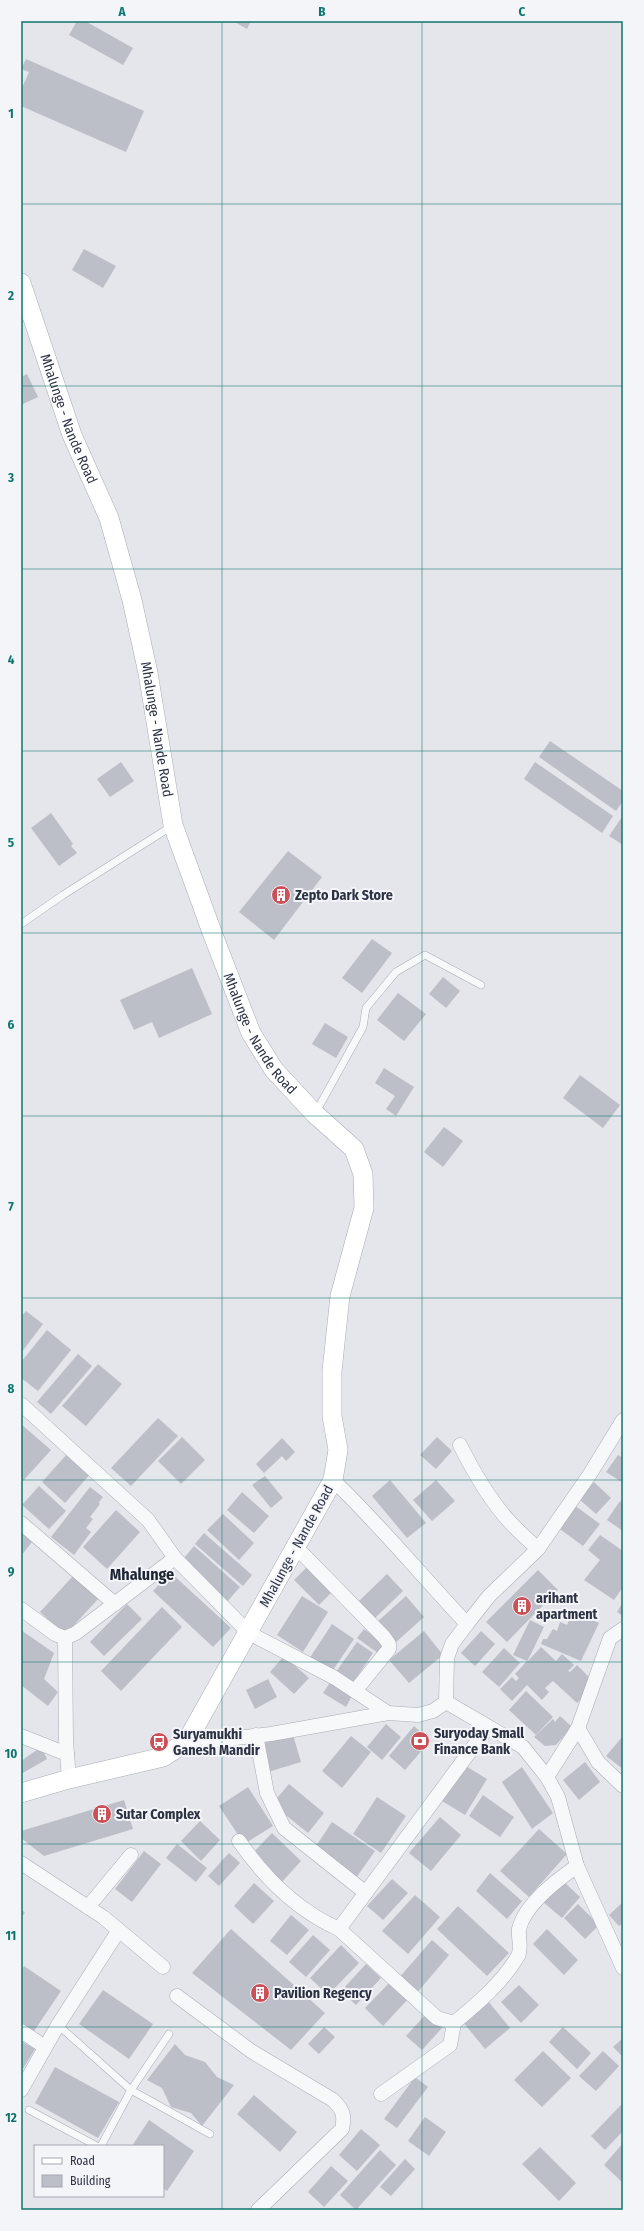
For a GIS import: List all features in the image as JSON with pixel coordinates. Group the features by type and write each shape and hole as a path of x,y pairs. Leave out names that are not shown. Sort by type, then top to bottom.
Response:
{"main road":[{"name":"Mhalunge - Nande Road","path":"21,283 72,435 109,518 132,600 148,673 174,825 251,1033 274,1070 315,1114 354,1148 363,1174 364,1208 340,1296 332,1371 332,1416 338,1450 333,1480 272,1586 249,1633 184,1744"},
{"path":"21,1793 163,1756 184,1744"}],"street":[{"path":"23,1408 148,1520 175,1558 249,1633 335,1678 388,1714"},
{"path":"446,1702 447,1658 452,1644 489,1596 538,1549 590,1474 623,1420"},
{"path":"460,1445 491,1498 508,1521 538,1549"},
{"path":"333,1480 366,1511 399,1550 467,1624"},
{"path":"21,1523 115,1604"},
{"path":"295,1546 384,1637 389,1644 389,1649 355,1692"},
{"path":"21,1609 55,1634 65,1638 76,1633 175,1558"},
{"path":"547,1777 578,1728 610,1638 623,1629"},
{"path":"65,1638 67,1754 70,1779"},
{"path":"184,1744 256,1735 388,1714 418,1715 433,1711 446,1702"},
{"path":"446,1702 523,1747 547,1777 558,1797 577,1866 623,1968"},
{"path":"339,1929 488,1726"},
{"path":"578,1728 598,1762 623,1786"},
{"path":"256,1735 267,1793 284,1828 366,1893"},
{"path":"21,1736 67,1754"},
{"path":"239,1841 255,1864 304,1910 317,1919 339,1929 437,2018 454,2023"},
{"path":"88,1907 131,1855"},
{"path":"21,1863 88,1907 119,1930 163,1967"},
{"path":"381,2094 450,2045 454,2023 486,1996 519,1955 519,1928 529,1910 552,1883 577,1866"},
{"path":"21,2090 58,2025 119,1930"},
{"path":"177,1996 251,2052 333,2100 342,2109 344,2118 342,2129 258,2210"},
{"path":"21,2032 45,2047"}],"lane":[{"path":"21,924 63,895 174,825"},
{"path":"315,1114 363,1027 366,1008 396,972 425,955 481,985"},
{"path":"58,2025 132,2090 210,2134"},
{"path":"102,2145 132,2090 169,2034"},
{"path":"29,2110 95,2145"}],"building":[{"path":"77,21 85,21 133,48 123,65 69,35"},
{"path":"233,21 251,21 247,29"},
{"path":"26,59 144,111 126,152 21,106 21,90 29,72 21,69"},
{"path":"84,249 116,266 103,288 72,270"},
{"path":"27,374 38,397 21,405 21,377"},
{"path":"550,741 623,791 623,801 616,811 539,757"},
{"path":"121,762 134,781 110,797 97,779"},
{"path":"535,762 613,816 602,833 524,779"},
{"path":"51,813 73,844 71,846 77,853 59,866 31,828"},
{"path":"622,817 623,818 623,845 609,836"},
{"name":"Zepto Dark Store","path":"288,851 322,877 274,940 239,912"},
{"path":"372,939 392,953 362,993 342,978"},
{"path":"192,968 212,1014 159,1038 152,1022 134,1030 120,1000"},
{"path":"443,977 460,991 446,1008 429,994"},
{"path":"398,993 426,1014 404,1041 377,1020"},
{"path":"325,1023 348,1037 336,1058 312,1044"},
{"path":"384,1068 414,1087 396,1116 386,1109 395,1096 375,1083"},
{"path":"580,1075 620,1105 603,1128 563,1098"},
{"path":"444,1127 463,1141 443,1167 424,1152"},
{"path":"26,1311 43,1324 21,1353 21,1317"},
{"path":"47,1330 71,1350 38,1391 21,1378 21,1362"},
{"path":"78,1354 92,1366 51,1414 37,1402"},
{"path":"98,1364 122,1384 86,1426 62,1406"},
{"path":"158,1418 178,1436 131,1486 111,1468"},
{"path":"22,1425 51,1450 23,1481 21,1479"},
{"path":"182,1437 205,1460 181,1484 158,1461"},
{"path":"437,1437 452,1451 436,1469 420,1455"},
{"path":"282,1438 295,1452 286,1461 282,1456 264,1473 256,1464"},
{"path":"68,1453 91,1473 65,1503 42,1482"},
{"path":"618,1455 623,1458 623,1483 606,1472"},
{"path":"265,1476 283,1498 271,1508 252,1485"},
{"path":"390,1480 426,1523 407,1538 372,1496"},
{"path":"436,1480 455,1501 432,1521 413,1500"},
{"path":"594,1482 611,1498 596,1514 579,1499"},
{"path":"39,1486 66,1511 49,1529 22,1505"},
{"path":"90,1487 103,1497 99,1502 100,1504 90,1517 93,1519 86,1528 91,1532 74,1555 51,1537"},
{"path":"242,1492 269,1516 254,1533 227,1510"},
{"path":"620,1501 623,1503 623,1531 607,1520"},
{"path":"574,1505 600,1524 583,1546 557,1527"},
{"path":"116,1510 140,1532 107,1569 83,1547"},
{"path":"223,1514 254,1543 239,1560 207,1530"},
{"path":"21,1532 32,1542 21,1556"},
{"path":"204,1533 252,1575 243,1586 195,1544"},
{"path":"600,1535 623,1551 623,1587 614,1600 584,1580 600,1560 588,1550"},
{"path":"194,1546 240,1587 226,1603 180,1563"},
{"path":"308,1566 333,1591 319,1605 294,1580"},
{"name":"arihant apartment","path":"538,1570 558,1590 507,1642 486,1622"},
{"path":"170,1572 231,1628 213,1647 153,1591"},
{"path":"387,1574 403,1591 375,1618 359,1601"},
{"path":"73,1576 98,1599 65,1635 40,1612"},
{"path":"302,1596 328,1612 303,1652 277,1635"},
{"path":"406,1596 424,1617 395,1643 376,1623"},
{"path":"623,1602 623,1616 617,1612"},
{"path":"127,1604 142,1619 104,1656 90,1642"},
{"path":"162,1607 182,1627 121,1691 101,1671"},
{"path":"573,1612 599,1623 581,1661 541,1644 543,1639 547,1639 553,1629 557,1631 560,1622 567,1625"},
{"path":"530,1620 544,1627 527,1662 541,1647 556,1661 562,1654 574,1665 568,1671 570,1672 577,1665 589,1677 586,1694 577,1703 553,1681 545,1688 549,1692 542,1700 527,1685 512,1701 500,1689 512,1677 516,1681 519,1678 515,1674 527,1661 513,1655"},
{"path":"332,1624 354,1639 331,1673 309,1659"},
{"path":"364,1629 388,1647 382,1656 357,1638"},
{"path":"21,1630 54,1653 44,1679 58,1692 48,1706 21,1685"},
{"path":"424,1631 443,1655 409,1683 389,1660"},
{"path":"481,1631 495,1644 475,1666 461,1653"},
{"path":"357,1642 373,1653 353,1683 336,1672"},
{"path":"504,1648 520,1663 499,1687 482,1672"},
{"path":"284,1656 309,1678 294,1694 270,1672"},
{"path":"268,1679 277,1697 255,1709 246,1690"},
{"path":"331,1681 353,1694 346,1707 323,1693"},
{"path":"526,1691 553,1717 536,1735 509,1710"},
{"path":"560,1716 572,1727 556,1745 545,1746 534,1737 553,1719 555,1722"},
{"path":"386,1724 401,1737 382,1760 367,1747"},
{"path":"414,1726 430,1741 405,1770 389,1756"},
{"path":"293,1735 301,1762 268,1772 260,1744"},
{"path":"351,1736 371,1752 342,1788 322,1771"},
{"path":"623,1736 623,1769 606,1756"},
{"path":"41,1747 47,1759 21,1774 21,1761"},
{"path":"585,1762 600,1782 579,1800 563,1780"},
{"path":"464,1765 487,1779 465,1815 442,1801"},
{"path":"522,1767 553,1813 532,1829 502,1782"},
{"path":"289,1784 324,1813 308,1833 272,1804"},
{"path":"248,1787 273,1826 244,1844 219,1806"},
{"path":"483,1795 514,1817 500,1837 469,1816"},
{"path":"377,1797 406,1816 381,1853 353,1834"},
{"name":"Sutar Complex","path":"124,1800 133,1829 44,1856 21,1838 21,1831"},
{"path":"440,1817 461,1835 431,1871 409,1853"},
{"path":"200,1821 220,1840 201,1861 181,1841"},
{"path":"332,1822 375,1851 356,1878 314,1849"},
{"path":"539,1829 567,1854 529,1897 500,1871"},
{"path":"272,1833 301,1861 281,1883 251,1855"},
{"path":"177,1844 207,1868 196,1882 166,1858"},
{"path":"144,1851 161,1864 132,1902 115,1889"},
{"path":"229,1853 240,1863 219,1886 208,1876"},
{"path":"490,1873 522,1901 507,1919 476,1891"},
{"path":"392,1879 408,1893 383,1920 367,1906"},
{"path":"562,1880 580,1897 562,1918 543,1902"},
{"path":"254,1883 274,1901 253,1924 234,1906"},
{"path":"415,1895 440,1917 408,1954 382,1931"},
{"path":"623,1902 623,1923 619,1926 609,1915"},
{"path":"578,1904 599,1925 585,1939 564,1918"},
{"path":"458,1906 509,1953 487,1976 437,1929"},
{"path":"21,1909 25,1913 21,1917"},
{"path":"291,1915 309,1930 287,1955 270,1941"},
{"name":"Pavilion Regency","path":"231,1929 325,2013 291,2050 192,1973"},
{"path":"547,1929 578,1960 564,1975 533,1944"},
{"path":"313,1935 330,1950 306,1977 289,1962"},
{"path":"432,1940 449,1955 416,1994 398,1979"},
{"path":"341,1945 359,1963 328,1995 310,1978"},
{"path":"366,1964 381,1978 356,2005 341,1991"},
{"path":"24,1966 61,1991 32,2034 21,2027 21,1971"},
{"path":"391,1981 409,1998 383,2026 365,2008"},
{"path":"519,1985 539,2005 521,2023 501,2002"},
{"path":"103,1990 153,2024 129,2059 79,2024"},
{"path":"488,2001 510,2028 485,2049 463,2022"},
{"path":"426,2014 442,2028 422,2050 406,2036"},
{"path":"324,2027 335,2037 319,2054 308,2044"},
{"path":"563,2027 591,2053 577,2069 549,2042"},
{"path":"623,2038 623,2057 613,2047"},
{"path":"21,2041 35,2049 21,2072"},
{"path":"175,2044 185,2055 205,2062 217,2077 234,2085 202,2126 191,2113 171,2107 162,2088 147,2080"},
{"path":"543,2051 571,2078 542,2107 514,2080"},
{"path":"603,2051 619,2066 596,2091 579,2076"},
{"path":"55,2067 119,2102 98,2138 35,2103"},
{"path":"415,2077 428,2087 397,2128 384,2119"},
{"path":"254,2095 297,2132 280,2152 237,2114"},
{"path":"623,2103 623,2131 605,2150 591,2136"},
{"path":"425,2117 446,2132 429,2156 408,2141"},
{"path":"149,2120 194,2151 167,2191 164,2189 164,2145 133,2145"},
{"path":"361,2129 380,2145 357,2171 339,2155"},
{"path":"623,2143 623,2183 604,2165"},
{"path":"540,2147 576,2183 559,2201 522,2164"},
{"path":"380,2150 396,2165 356,2210 340,2195"},
{"path":"405,2159 415,2169 391,2196 380,2187"},
{"path":"331,2166 348,2181 324,2207 308,2192"}],"place":[{"name":"Zepto Dark Store","path":"281,895"},
{"name":"arihant apartment","path":"522,1606"},
{"name":"Suryoday Small Finance Bank","path":"420,1741"},
{"name":"Suryamukhi Ganesh Mandir","path":"159,1742"},
{"name":"Sutar Complex","path":"102,1814"},
{"name":"Pavilion Regency","path":"260,1993"}],"district":[{"name":"Mhalunge","path":"142,1574"}]}
